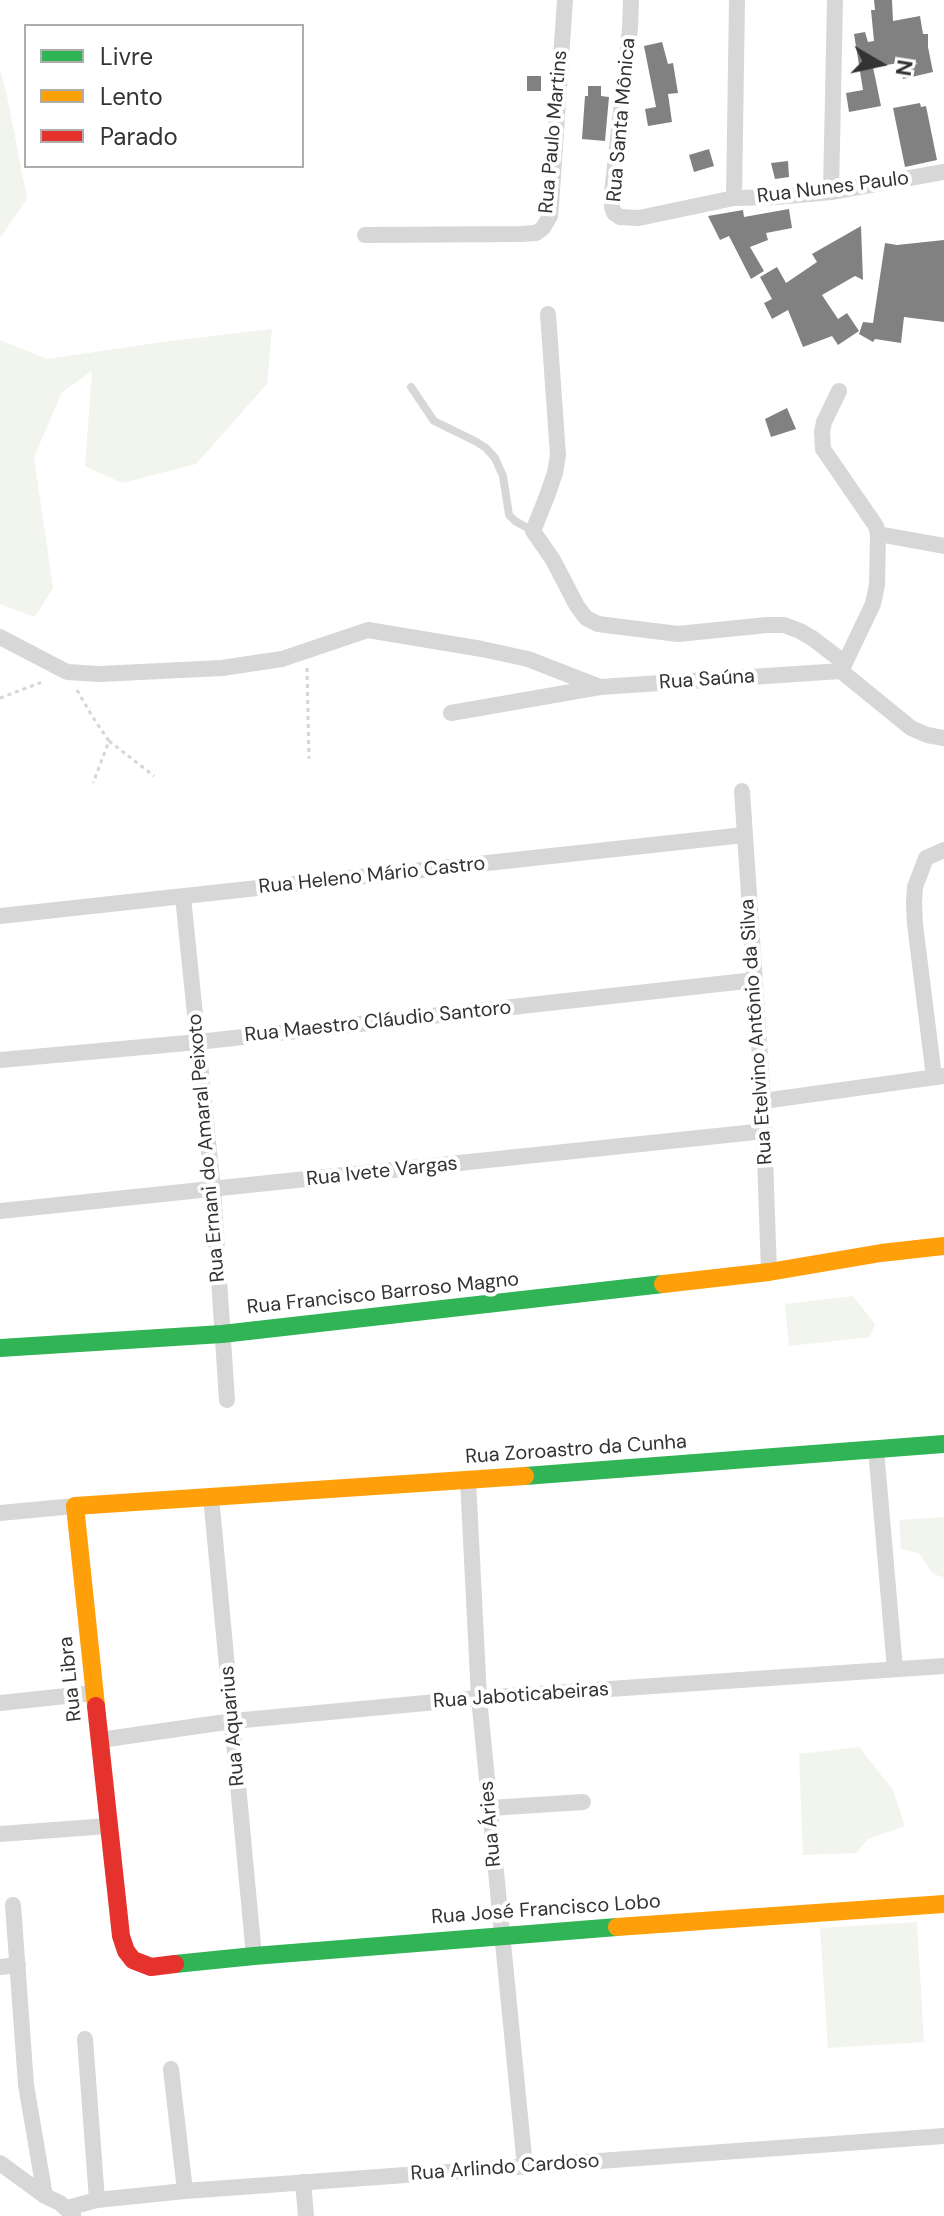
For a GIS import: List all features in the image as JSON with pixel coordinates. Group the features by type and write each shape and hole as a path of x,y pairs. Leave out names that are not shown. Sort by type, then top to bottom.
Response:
{"street":[{"name":"Rua Paulo Martins","path":"365,235 521,234 536,233 543,228 550,216 565,0"},
{"name":"Rua Santa Mônica","path":"631,0 612,193 614,213 639,218 734,198"},
{"path":"734,198 737,0"},
{"path":"831,192 835,0"},
{"name":"Rua Nunes Paulo","path":"734,198 831,192 938,173"},
{"path":"548,314 558,455 551,485 533,531 586,618 598,624 678,634 784,625 812,638 911,728 944,738"},
{"path":"839,391 824,422 823,449 876,526 878,534 877,585 873,604 843,667"},
{"path":"878,534 944,546"},
{"path":"0,637 67,672 115,673 222,668 282,659 368,630 528,659 600,687"},
{"name":"Rua Saúna","path":"451,713 600,687 843,667"},
{"name":"Rua Etelvino Antônio da Silva","path":"742,791 765,1131 769,1272"},
{"name":"Rua Heleno Mário Castro","path":"0,916 744,835"},
{"path":"763,1101 939,1077 914,903 915,887 926,858 944,850"},
{"name":"Rua Ernani do Amaral Peixoto","path":"183,897 213,1190 227,1400"},
{"name":"Rua Maestro Cláudio Santoro","path":"0,1060 198,1042 755,980"},
{"name":"Rua Ivete Vargas","path":"0,1211 765,1131"},
{"name":"Rua Francisco Barroso Magno","path":"0,1348 222,1334 769,1272 944,1246"},
{"name":"Rua Zoroastro da Cunha","path":"211,1496 944,1444"},
{"path":"876,1449 895,1669"},
{"name":"Rua Áries","path":"468,1480 479,1698 525,2167"},
{"path":"0,1513 211,1496"},
{"name":"Rua Aquarius","path":"211,1496 254,1956"},
{"name":"Rua Libra","path":"75,1506 121,1936 133,1960 151,1967"},
{"name":"Rua Jaboticabeiras","path":"100,1740 233,1721 479,1698 944,1666"},
{"path":"0,1703 94,1693"},
{"path":"490,1808 583,1802"},
{"path":"0,1834 108,1826"},
{"name":"Rua José Francisco Lobo","path":"151,1967 502,1935 944,1904"},
{"path":"13,1905 26,2085 45,2196"},
{"path":"0,1967 18,1965"},
{"path":"85,2039 97,2200"},
{"path":"171,2069 185,2191"},
{"name":"Rua Arlindo Cardoso","path":"70,2212 97,2200 185,2191 944,2136"},
{"path":"0,2163 70,2212"},
{"path":"303,2182 306,2216"}],"lane":[{"path":"411,387 434,421 475,441 495,458 503,476 509,515 533,531"}],"path":[{"path":"306,652 309,759"},
{"path":"0,698 67,672 109,741 154,776"},
{"path":"93,783 109,741"}],"shaded area":[{"path":"0,69 27,199 0,238"},
{"path":"272,329 267,384 196,464 122,483 85,466 92,371 62,392 34,457 53,588 35,617 0,604 0,340 47,359"},
{"path":"853,1296 875,1324 870,1337 789,1346 785,1304"},
{"path":"944,1517 943,1577 933,1574 919,1553 901,1549 899,1520"},
{"path":"859,1747 893,1790 905,1826 868,1839 856,1853 803,1855 799,1754"},
{"path":"917,1922 924,2042 828,2048 820,1928"}],"building":[{"path":"874,0 892,0 893,21 920,16 923,34 928,34 933,72 903,79 899,63 873,67 881,106 849,112 846,93 863,90 854,34 865,32 868,42 874,41 871,10 875,10"},
{"path":"662,42 668,64 673,63 678,93 668,94 672,122 648,126 645,109 656,107 644,46"},
{"path":"527,76 541,76 541,91 527,91"},
{"path":"588,86 601,86 601,96 609,97 605,141 582,139"},
{"path":"920,103 921,107 926,106 937,160 905,167 893,108"},
{"path":"709,149 714,166 694,172 689,155"},
{"path":"788,161 789,177 775,179 771,163"},
{"path":"789,209 792,228 766,233 768,240 750,247 764,271 751,279 729,236 720,240 708,216 743,210 744,217"},
{"path":"861,226 863,280 855,276 822,295 838,319 847,313 859,331 838,345 832,336 803,347 788,310 772,319 764,303 772,299 760,277 777,267 786,283 817,262 812,254"},
{"path":"944,240 944,322 904,317 901,343 875,339 873,342 859,334 863,322 873,323 885,243 897,245"},
{"path":"787,408 796,429 771,437 765,419"}],"traffic: fast":[{"path":"0,1348 222,1334 663,1284"},
{"path":"525,1476 944,1444"},
{"path":"175,1964 617,1927"}],"traffic: slow":[{"path":"663,1284 944,1246"},
{"path":"96,1706 75,1506 525,1476"},
{"path":"617,1927 944,1904"}],"traffic: jam":[{"path":"96,1706 121,1936 133,1960 151,1967 175,1964"}]}
